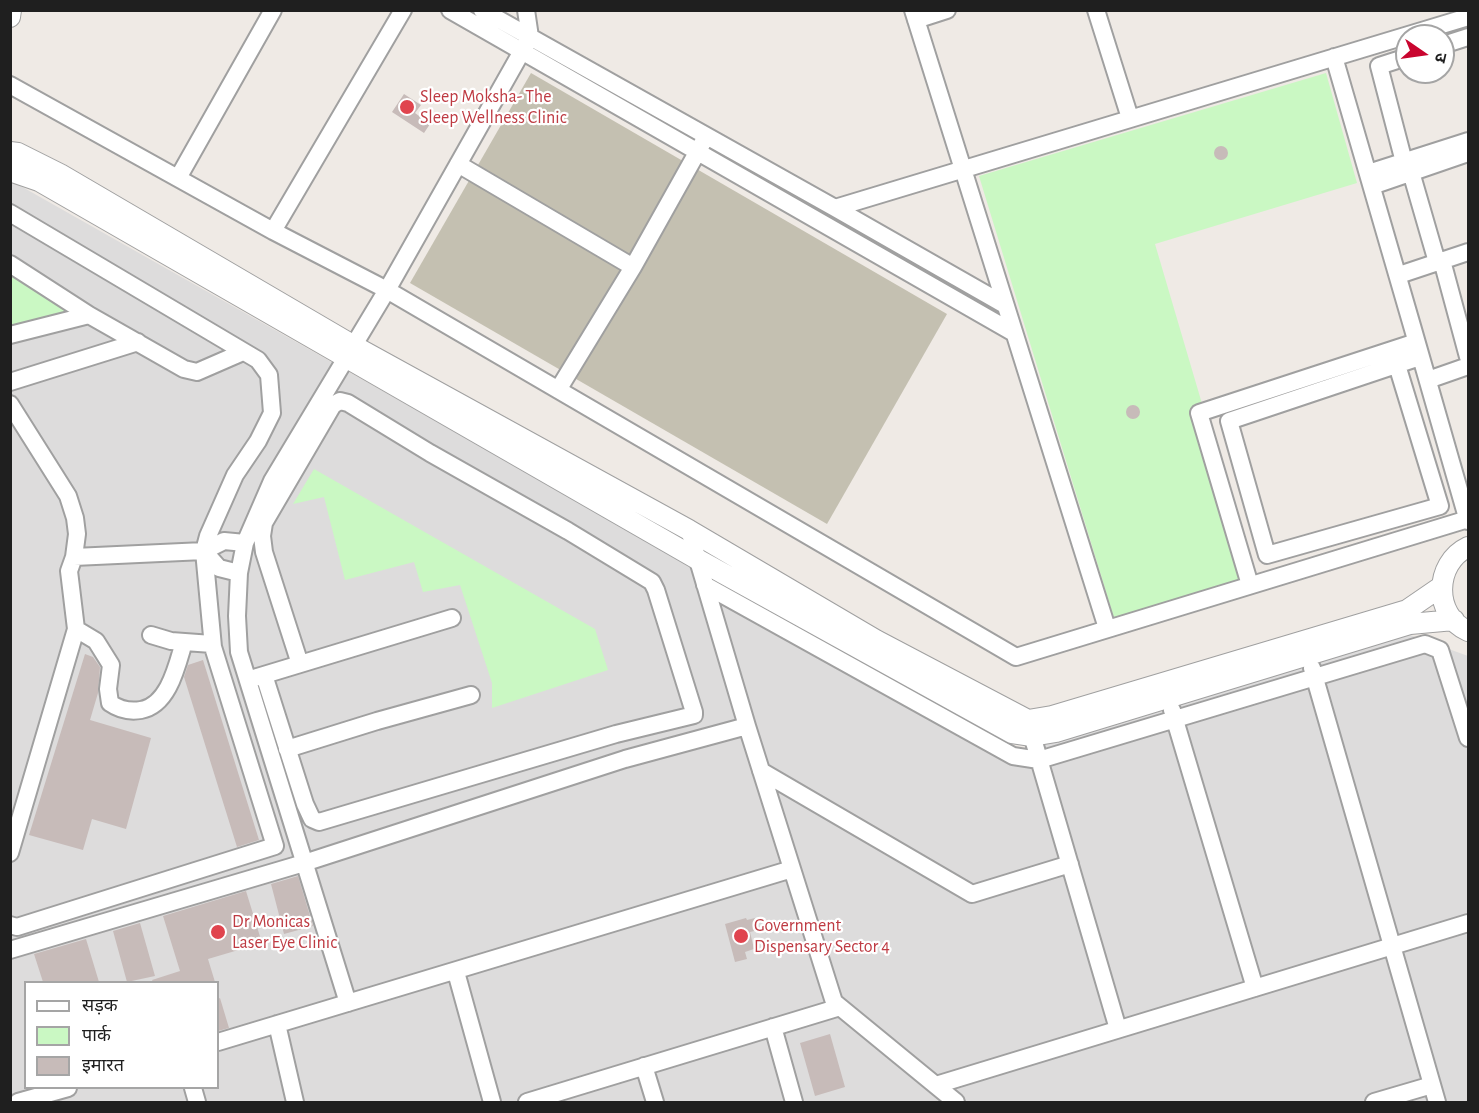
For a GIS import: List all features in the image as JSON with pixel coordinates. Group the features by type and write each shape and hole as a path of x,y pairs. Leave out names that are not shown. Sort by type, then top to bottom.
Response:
{"street":[{"path":"10,17 12,10"},
{"path":"178,178 273,10"},
{"path":"273,231 403,10"},
{"path":"450,10 526,44 706,136 1005,305"},
{"path":"482,10 526,44 698,151 1014,333"},
{"path":"348,1003 239,652 238,573 245,543 272,481 387,291 526,44 526,10"},
{"path":"947,10 914,15 1107,628"},
{"path":"1095,10 1130,118"},
{"path":"836,208 1468,17"},
{"path":"10,86 387,291 1016,657 1468,520 1464,488 1418,349 1334,57"},
{"path":"1395,61 1379,66 1407,167 1440,267 1467,367 1430,385"},
{"path":"558,390 633,267 706,136"},
{"path":"1407,167 1468,141"},
{"path":"10,152 18,153 60,174 350,352 697,559 1012,733 1030,728 1052,716 1306,648 1410,624 1461,625"},
{"path":"1370,179 1407,167 1468,153"},
{"path":"458,164 633,267"},
{"path":"10,171 39,181 350,352 689,530 1030,728 1056,732 1168,698 1407,610 1442,586"},
{"path":"10,213 258,360 269,375 272,412 258,441 235,475 208,536 204,551 212,644 275,846 17,927 10,925"},
{"path":"1440,267 1468,252"},
{"path":"1400,280 1468,260"},
{"path":"10,264 90,315 184,369 197,372 243,352"},
{"path":"10,335 90,315"},
{"path":"10,382 138,342"},
{"path":"1203,430 1397,365 1418,349"},
{"path":"1250,585 1199,413 1418,349"},
{"path":"1229,421 1268,555 1440,506 1397,365"},
{"path":"264,675 305,804 312,819 319,822 616,734 694,715 656,590 651,582 568,531 430,453 348,403 340,401 333,405 264,523 262,536 264,552 300,664"},
{"path":"10,404 68,496 78,534 69,571 76,629 10,853"},
{"path":"689,530 747,726 834,1002 956,1102"},
{"path":"74,557 204,551 224,541 245,543"},
{"path":"1461,625 1447,610 1442,598 1442,586 1445,572 1452,560 1468,547"},
{"path":"204,551 219,568 238,573"},
{"path":"705,585 1013,756 1039,760 1425,644 1440,650 1468,738"},
{"path":"248,680 452,618"},
{"path":"76,629 96,641 111,665 108,690 110,703 120,710 148,709 161,699 170,683 184,642"},
{"path":"151,635 171,641 212,644"},
{"path":"1306,648 1437,1102"},
{"path":"287,749 471,695"},
{"path":"1168,698 1255,988"},
{"path":"10,950 304,863 625,759 747,726"},
{"path":"1030,728 1118,1029"},
{"path":"616,734 625,759"},
{"path":"761,771 972,894 1070,864"},
{"path":"219,1042 792,869"},
{"path":"936,1085 1468,923"},
{"path":"456,972 492,1102"},
{"path":"527,1102 840,1007"},
{"path":"277,1024 295,1102"},
{"path":"773,1027 794,1102"},
{"path":"644,1066 655,1102"},
{"path":"1374,1102 1432,1084"},
{"path":"18,1102 64,1089"}],"shaded area":[{"path":"531,73 947,314 827,524 410,283"},
{"path":"10,180 1019,751 1405,633 1468,656 1468,1102 11,1102"}],"green space":[{"path":"1326,73 1357,183 1155,244 1253,577 1114,618 979,176"},
{"path":"11,276 68,312 11,328"},
{"path":"314,469 595,629 608,670 492,708 492,683 460,585 423,592 414,562 345,580 324,497 293,504"}],"building":[{"path":"404,94 421,105 415,113 430,124 424,133 392,112"},
{"path":"1218,146 1224,146 1228,153 1224,160 1218,160 1214,156 1214,150"},
{"path":"1133,405 1138,407 1140,412 1138,417 1133,419 1128,417 1126,412 1128,407"},
{"path":"85,654 93,657 100,667 98,693 90,720 151,738 126,829 92,819 83,850 29,835"},
{"path":"203,660 259,840 237,847 184,677 188,665"},
{"path":"298,876 313,926 284,934 271,884"},
{"path":"246,891 262,943 208,959 215,981 152,981 180,971 163,916"},
{"path":"746,918 747,920 755,918 758,930 750,932 754,949 745,952 747,959 735,962 725,924"},
{"path":"140,923 155,976 127,981 113,931"},
{"path":"86,939 99,981 43,981 34,954"},
{"path":"219,998 229,1028 219,1031"},
{"path":"830,1034 845,1087 815,1096 800,1043"}],"place":[{"name":"Sleep Moksha- The Sleep Wellness Clinic","path":"407,107"},
{"name":"Dr Monicas Laser Eye Clinic","path":"218,932"},
{"name":"Government Dispensary Sector 4","path":"741,936"}]}
